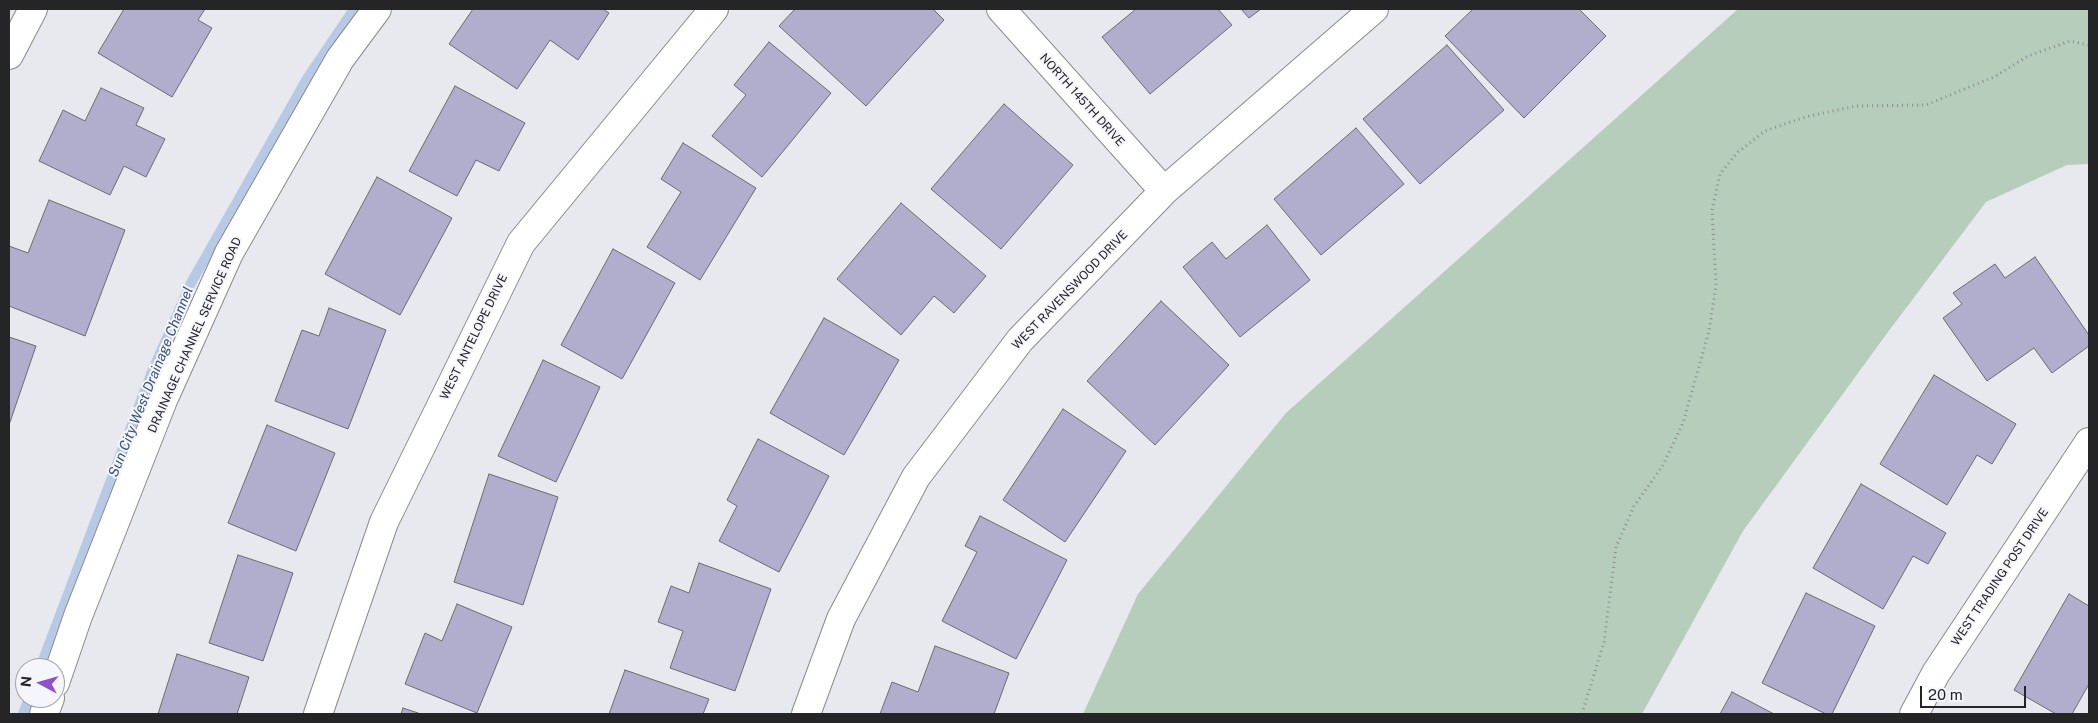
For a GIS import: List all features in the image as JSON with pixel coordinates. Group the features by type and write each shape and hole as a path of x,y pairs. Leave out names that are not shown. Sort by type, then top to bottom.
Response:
{"street":[{"path":"9,55 33,9"},
{"name":"DRAINAGE CHANNEL SERVICE ROAD","path":"64,658 78,616 163,400 229,253 340,59 378,9"},
{"name":"WEST ANTELOPE DRIVE","path":"318,714 384,522 521,243 714,9"},
{"name":"NORTH 145TH DRIVE","path":"1001,9 1164,191"},
{"name":"WEST RAVENSWOOD DRIVE","path":"806,714 841,619 916,477 1020,340 1164,191 1374,9"},
{"name":"WEST TRADING POST DRIVE","path":"1914,714 1936,672 2089,442"}],"path":[{"path":"1582,714 1604,642 1616,547 1634,506 1662,467 1683,423 1709,331 1716,286 1712,210 1720,174 1738,152 1765,132 1805,117 1856,106 1926,105 1996,76 2028,56 2070,41 2089,45"}],"green space":[{"path":"1738,9 2089,9 2089,164 2067,165 1986,202 1888,332 1743,531 1642,714 1083,714 1138,594 1286,413"}],"building":[{"path":"124,9 205,9 198,20 212,28 172,97 98,53"},
{"path":"473,9 603,9 609,13 578,60 550,40 517,89 449,44"},
{"path":"795,9 933,9 944,20 866,106 779,26"},
{"path":"1136,9 1218,9 1232,25 1150,94 1102,37"},
{"path":"1241,9 1261,9 1249,18"},
{"path":"1473,9 1579,9 1606,36 1524,118 1445,36"},
{"path":"769,42 831,93 762,177 712,136 746,95 734,85"},
{"path":"1447,45 1504,110 1420,184 1363,119"},
{"path":"455,86 525,123 499,171 476,160 457,196 409,171"},
{"path":"101,88 144,108 136,125 165,139 146,177 124,166 110,195 39,161 63,110 85,121"},
{"path":"1004,104 1073,165 1001,249 931,189"},
{"path":"1356,128 1404,184 1321,255 1274,199"},
{"path":"683,143 756,188 700,280 647,247 681,192 661,179"},
{"path":"377,177 452,218 400,315 325,274"},
{"path":"49,200 125,230 85,336 9,306 9,246 28,253"},
{"path":"901,203 986,276 954,313 934,296 901,335 837,279"},
{"path":"1267,225 1310,280 1240,337 1183,267 1212,242 1226,259"},
{"path":"613,249 675,283 622,379 561,345"},
{"path":"2035,257 2089,335 2089,346 2052,373 2034,348 1987,381 1943,318 1962,304 1953,293 1995,264 2005,278"},
{"path":"1161,301 1229,365 1155,445 1087,381"},
{"path":"329,308 386,330 348,429 275,401 302,330 319,336"},
{"path":"824,318 899,360 844,455 770,413"},
{"path":"9,337 36,346 9,425"},
{"path":"543,360 600,387 556,482 498,456"},
{"path":"1934,375 2016,424 1992,464 1977,455 1947,505 1880,464"},
{"path":"1063,409 1126,451 1065,542 1003,500"},
{"path":"267,425 335,453 296,551 228,523"},
{"path":"758,439 829,476 779,572 719,541 737,506 727,500"},
{"path":"489,474 558,497 523,605 454,582"},
{"path":"1861,484 1946,533 1928,564 1913,556 1883,609 1813,568"},
{"path":"980,516 1067,560 1016,659 942,621 977,552 965,546"},
{"path":"238,555 293,573 263,661 209,643"},
{"path":"699,563 771,589 735,691 670,668 683,631 658,622 671,586 689,593"},
{"path":"1806,593 1875,626 1832,714 1826,714 1762,683"},
{"path":"2069,594 2089,606 2089,684 2072,714 2056,714 2014,690"},
{"path":"457,604 512,627 477,713 405,684 425,633 442,641"},
{"path":"935,646 1009,673 994,714 880,714 892,682 918,692"},
{"path":"177,654 249,677 237,714 158,714"},
{"path":"625,670 709,699 703,714 609,714"},
{"path":"1732,692 1774,714 1720,714"},
{"path":"403,708 421,714 401,714"}],"waterway":[{"name":"Sun City West Drainage Channel","path":"44,658 151,374 191,283 308,77 354,9"},
{"name":"Sun City West Drainage Channel","path":"23,714 25,708"}]}
